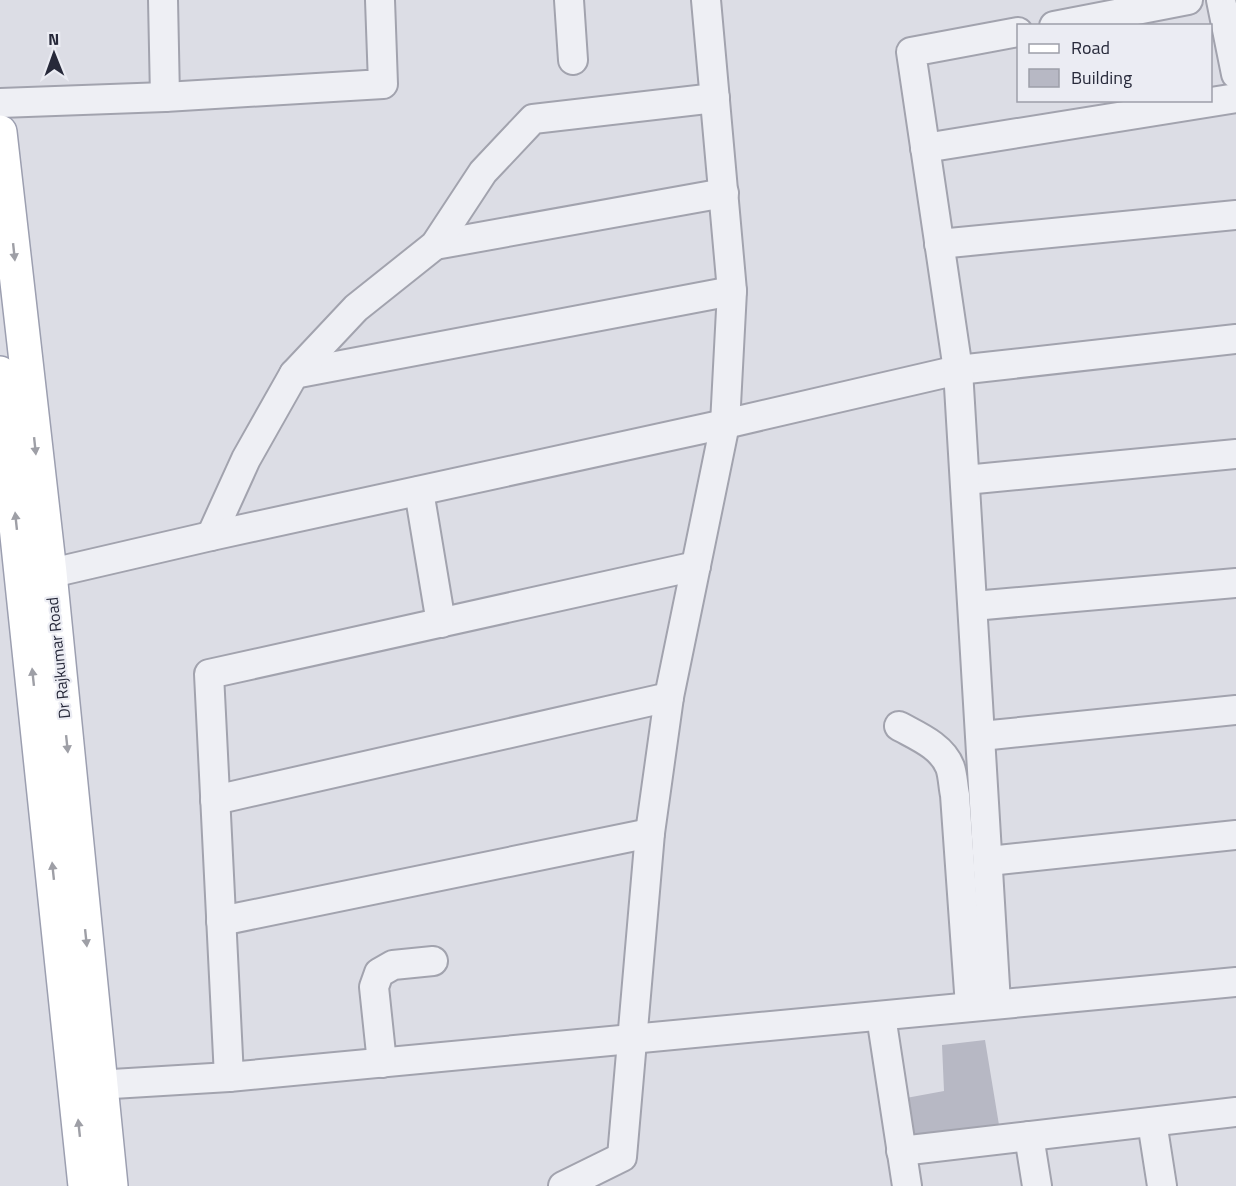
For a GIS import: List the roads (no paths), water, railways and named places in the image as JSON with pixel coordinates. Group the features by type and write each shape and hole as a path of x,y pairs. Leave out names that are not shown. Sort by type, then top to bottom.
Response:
{"main road":[{"name":"Dr Rajkumar Road","path":"0,132 36,576 88,1085 111,1186"},
{"name":"Dr Rajkumar Road","path":"0,373 36,576"},
{"name":"Dr Rajkumar Road","path":"85,1186 88,1085"}],"street":[{"path":"163,0 165,97"},
{"path":"0,103 165,97 383,84 380,0"},
{"path":"569,0 573,60"},
{"path":"563,1186 622,1157 650,833 669,697 725,424 732,291 706,0"},
{"path":"1064,24 1188,0"},
{"path":"1221,0 1236,74"},
{"path":"983,1005 989,861 958,370 912,52 1017,32"},
{"path":"211,536 246,459 294,374 356,308 435,246 483,172 533,119 715,98"},
{"path":"1212,102 1236,98"},
{"path":"925,148 1211,102"},
{"path":"435,246 724,193"},
{"path":"939,244 1236,215"},
{"path":"294,374 732,291"},
{"path":"36,576 725,424 958,370 1236,339"},
{"path":"965,480 1236,454"},
{"path":"419,490 441,622"},
{"path":"229,1077 209,674 696,566"},
{"path":"973,606 1236,583"},
{"path":"215,800 669,697"},
{"path":"981,736 1236,710"},
{"path":"899,726 926,740 942,753 950,767 983,1005"},
{"path":"221,921 650,833"},
{"path":"989,861 1236,835"},
{"path":"382,1063 374,987 379,972 393,965 433,961"},
{"path":"88,1085 229,1077 1236,982"},
{"path":"881,1016 907,1186"},
{"path":"901,1150 1236,1112"},
{"path":"1152,1122 1162,1186"},
{"path":"1029,1136 1036,1186"}]}
